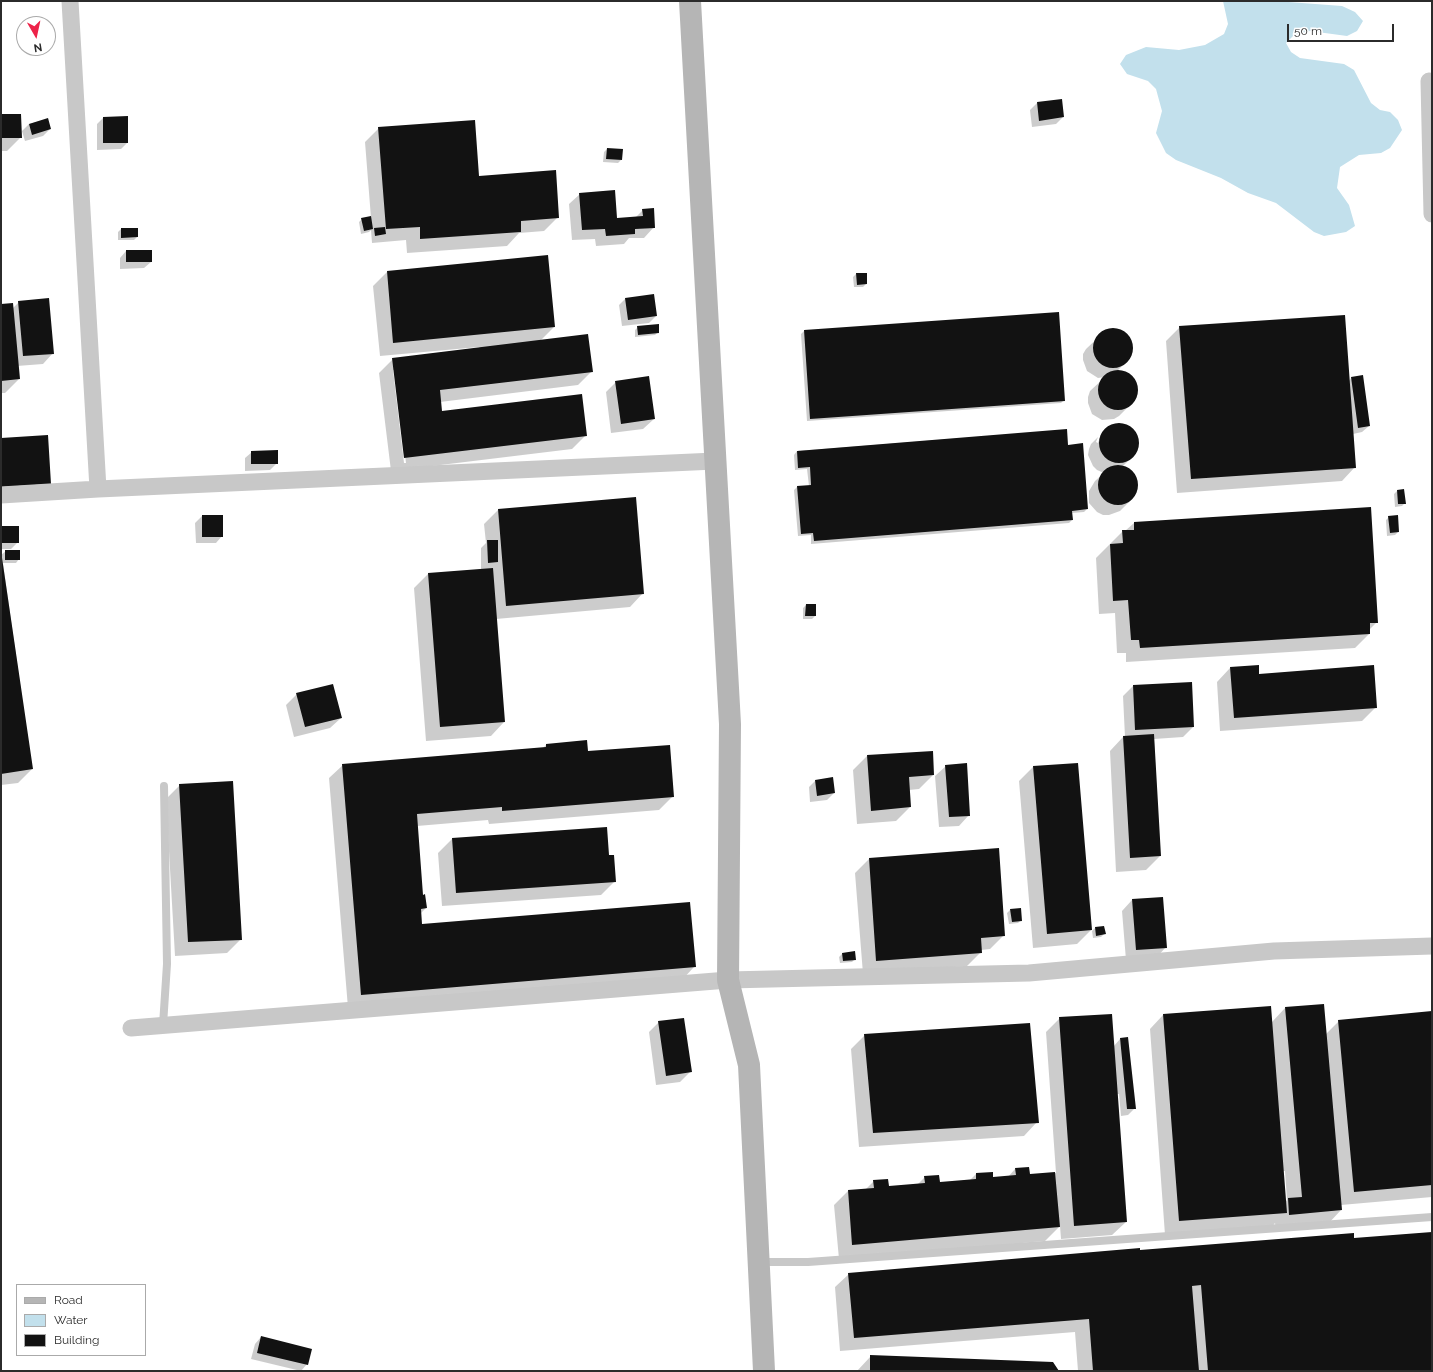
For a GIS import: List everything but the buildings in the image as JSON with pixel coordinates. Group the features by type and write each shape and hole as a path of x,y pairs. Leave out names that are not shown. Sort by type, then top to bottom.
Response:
{"street":[{"path":"70,1 98,488"},
{"path":"690,1 730,724 728,980 749,1065 764,1371"},
{"path":"1429,81 1432,214"},
{"path":"1,495 98,488 715,460"},
{"path":"131,1028 728,980 1029,973 1274,951 1432,946"}],"lane":[{"path":"164,786 167,964 164,1025"},
{"path":"759,1262 808,1262 1432,1217"}],"water":[{"path":"1223,1 1275,1 1342,6 1355,12 1363,21 1357,31 1347,36 1310,31 1294,35 1286,43 1291,52 1300,58 1344,64 1354,70 1371,103 1380,110 1390,112 1398,120 1402,130 1390,148 1381,153 1359,155 1340,167 1337,188 1349,205 1355,226 1346,232 1324,236 1314,232 1276,203 1248,193 1221,178 1176,160 1166,153 1156,133 1162,111 1156,89 1148,81 1127,74 1120,64 1126,55 1146,47 1179,50 1205,45 1224,34 1228,24"}]}
